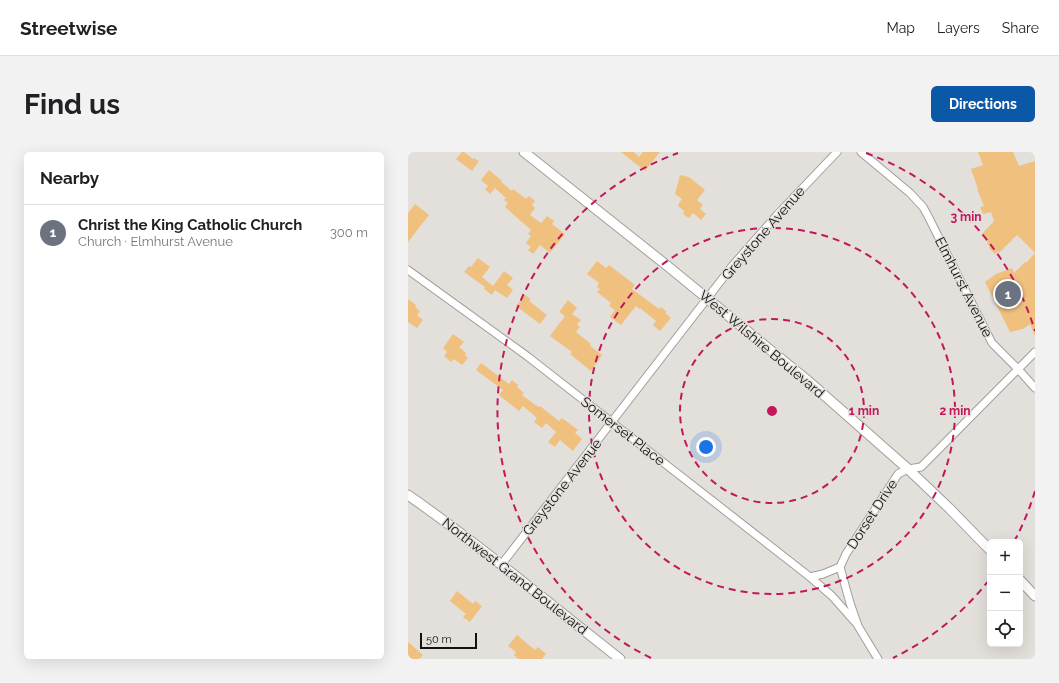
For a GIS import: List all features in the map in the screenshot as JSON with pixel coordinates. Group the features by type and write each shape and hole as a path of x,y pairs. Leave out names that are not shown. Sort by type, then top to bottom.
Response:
{"street":[{"name":"West Wilshire Boulevard","path":"524,152 708,298 806,380 908,469 987,547"},
{"name":"Greystone Avenue","path":"501,565 734,265 777,215 837,152"},
{"name":"Elmhurst Avenue","path":"861,152 910,193 923,207 992,343 1035,388"},
{"name":"Somerset Place","path":"408,270 527,356 810,577 832,596 858,626"},
{"name":"Dorset Drive","path":"840,567 846,554 898,474 908,469 921,467 1035,352"},
{"name":"Northwest Grand Boulevard","path":"408,495 501,565 620,659"},
{"path":"810,577 823,574 840,567 858,626 878,659"},
{"path":"1023,583 1035,596"}],"building":[{"path":"462,152 479,161 472,171 456,159"},
{"path":"621,152 634,152 639,157 643,152 660,152 645,171"},
{"path":"978,152 1013,152 1019,166 1035,161 1035,253 1017,235 999,253 998,251 995,254 989,248 988,242 981,235 994,221 991,212 983,214 980,207 984,206 971,169 983,165"},
{"path":"489,170 512,191 513,189 526,199 529,196 535,201 532,205 535,208 530,215 541,223 547,216 554,221 552,224 565,234 550,253 540,245 533,254 528,250 531,247 526,243 531,236 528,234 531,230 505,207 508,203 504,200 506,198 495,188 490,194 485,189 488,186 481,180"},
{"path":"680,175 689,177 705,190 697,200 703,205 700,209 706,214 701,220 693,213 689,218 683,214 684,211 678,206 682,199 675,194"},
{"path":"415,204 429,215 408,242 408,213"},
{"path":"1035,253 1035,336 1030,324 1023,329 1010,332 985,282 996,274 1012,268 1014,273"},
{"path":"478,258 490,267 482,277 493,286 504,271 513,278 507,285 513,290 507,298 495,290 492,295 484,289 485,287 464,272 469,266 471,267"},
{"path":"597,261 606,268 609,265 635,285 632,289 659,309 661,307 667,312 665,313 671,318 660,331 653,325 656,321 636,306 621,325 610,317 615,310 609,306 611,303 597,292 600,289 597,287 599,283 587,274"},
{"path":"525,295 531,299 529,301 547,315 540,324 516,306"},
{"path":"408,299 416,305 415,307 420,311 417,315 423,320 417,328 408,322"},
{"path":"568,300 577,308 572,314 581,320 577,324 580,327 576,332 591,344 590,346 602,355 591,371 570,354 572,352 550,336 565,316 559,312"},
{"path":"453,334 464,342 459,347 466,353 465,355 468,358 462,365 454,359 451,362 444,356 447,352 443,348"},
{"path":"481,363 509,384 512,380 524,393 522,395 534,404 539,407 540,406 559,421 562,418 578,430 575,433 582,439 573,451 560,440 555,447 548,442 556,432 546,423 542,428 534,422 537,418 523,406 519,411 499,395 503,390 476,370"},
{"path":"457,591 473,604 475,601 482,606 470,622 463,617 466,614 450,601"},
{"path":"517,635 535,650 538,647 546,654 542,659 518,659 514,655 516,652 508,646"},
{"path":"408,642 423,655 419,659 408,659"}],"place":[{"name":"Christ the King Catholic Church","path":"1008,294"}]}
